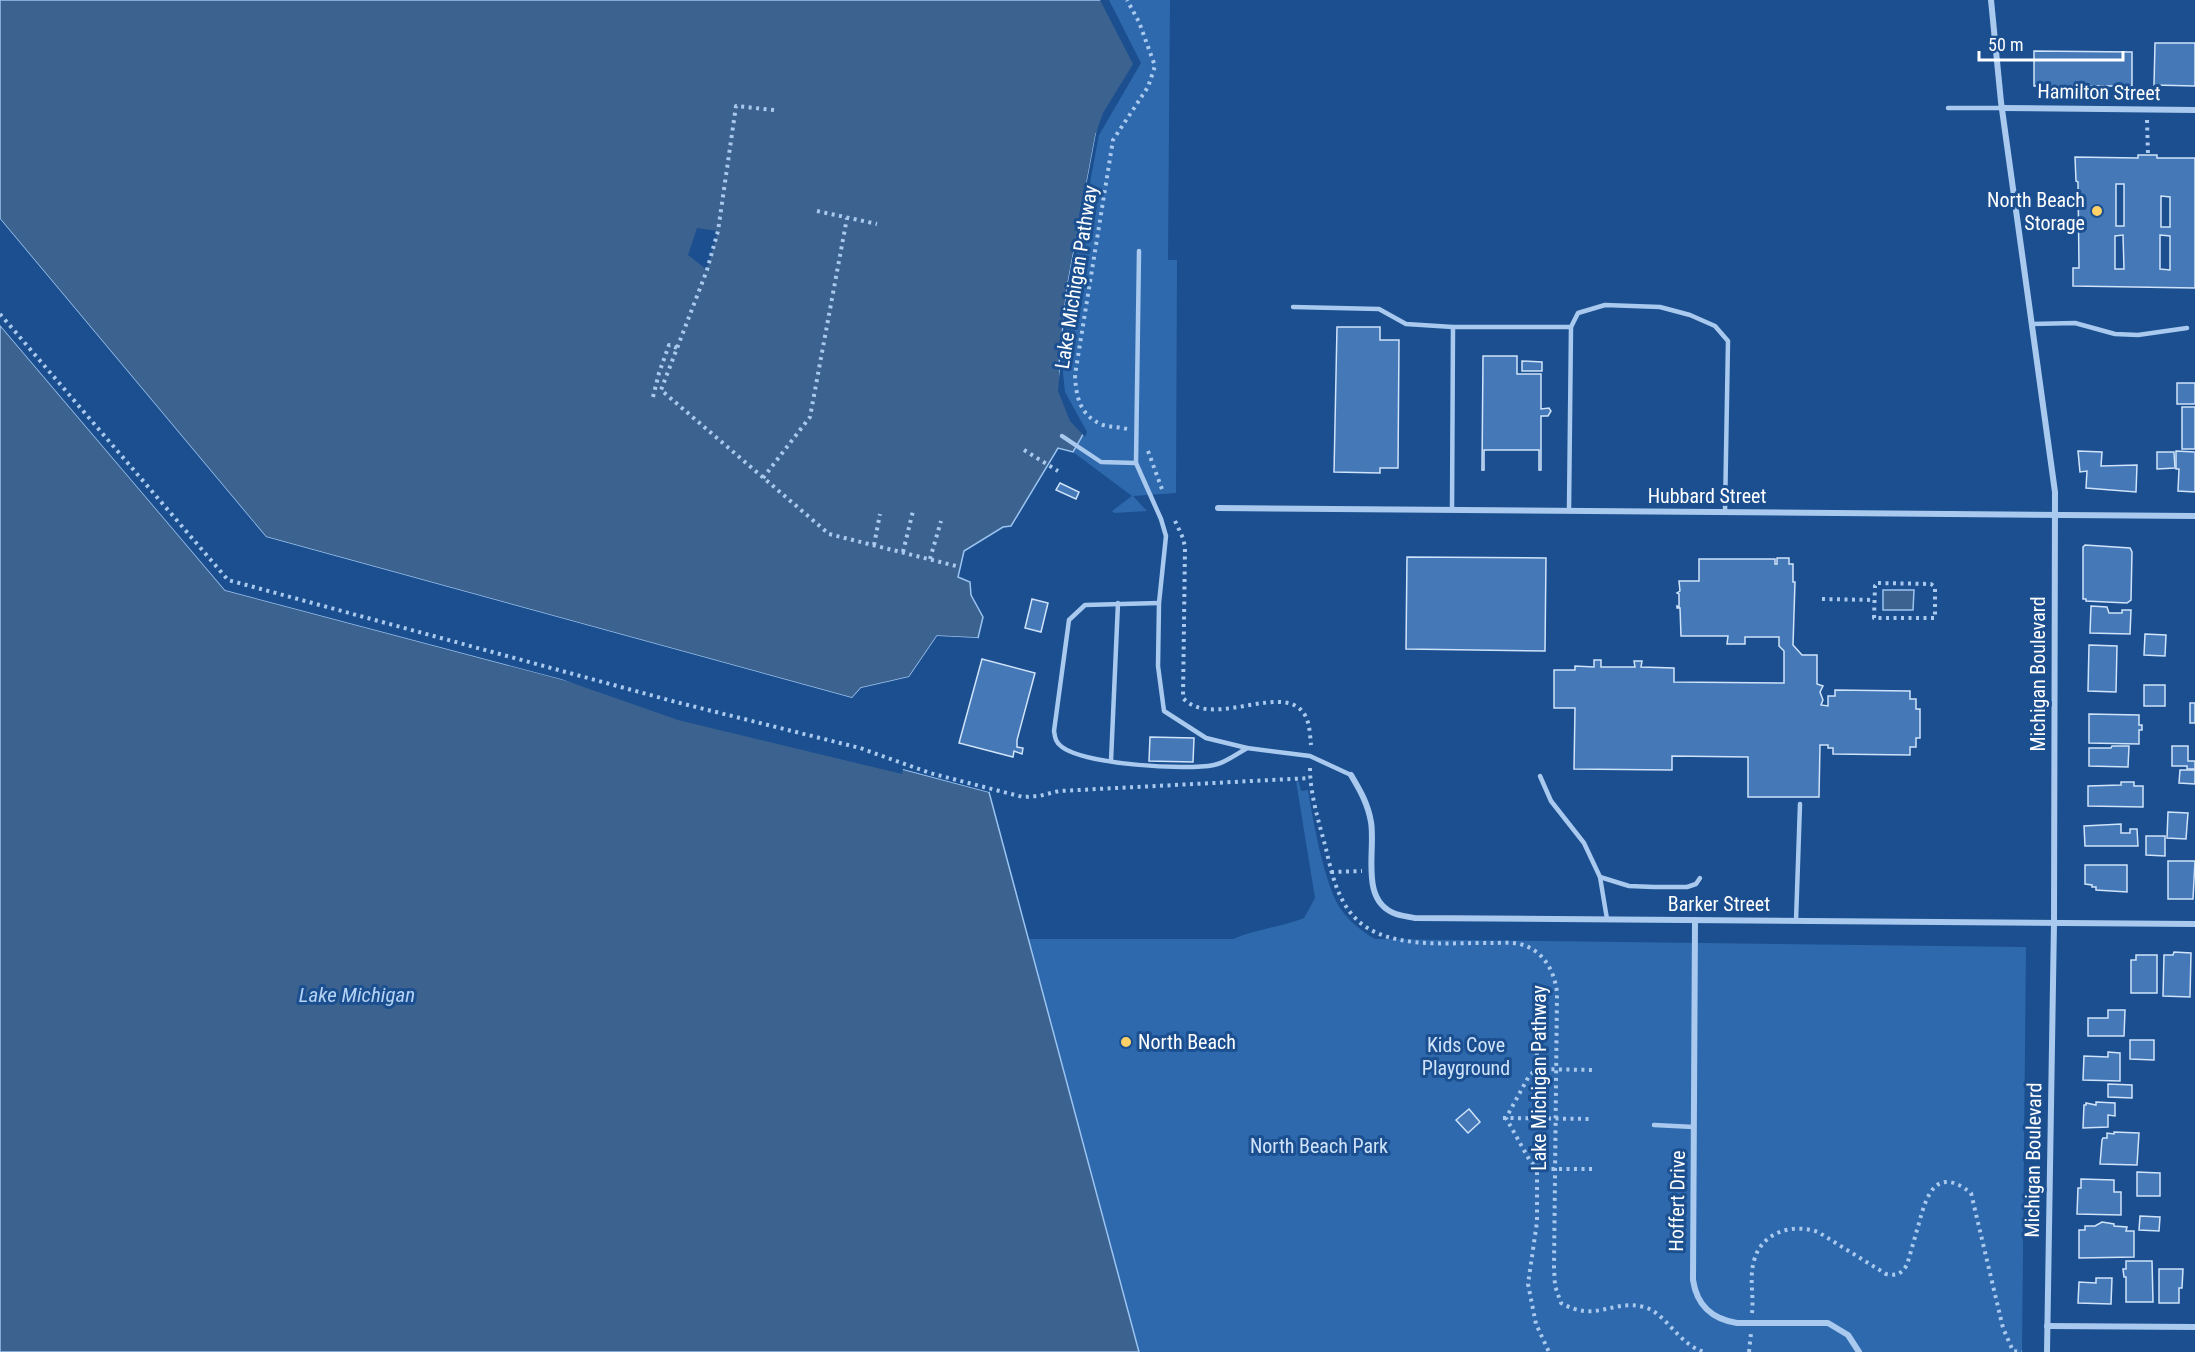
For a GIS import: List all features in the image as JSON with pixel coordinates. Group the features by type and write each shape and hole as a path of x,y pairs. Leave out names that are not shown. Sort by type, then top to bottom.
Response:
{"street":[{"name":"Michigan Boulevard","path":"1991,0 2003,108 2055,492 2054,923 2047,1352"},
{"name":"Hamilton Street","path":"2003,108 2195,110"},
{"name":"Hubbard Street","path":"1218,508 2195,516"},
{"name":"Barker Street","path":"1351,775 1363,793 1371,823 1371,871 1374,892 1384,906 1395,914 1415,918 2195,924"},
{"name":"Hoffert Drive","path":"1695,920 1694,1289 1698,1300 1714,1316 1724,1321 1828,1323 1848,1335 1858,1352"},
{"path":"2047,1326 2195,1327"}],"lane":[{"path":"1948,108 2003,108"},
{"path":"1139,251 1137,463 1166,536 1159,603 1158,666 1164,711 1206,738 1247,748 1310,756 1351,775"},
{"path":"1569,511 1571,327 1578,313 1605,305 1660,307 1690,315 1715,326 1728,341 1725,512"},
{"path":"1293,307 1379,309 1406,324 1453,327 1571,327"},
{"path":"2032,324 2075,323 2115,334 2138,335 2187,327"},
{"path":"1452,510 1453,327"},
{"path":"1062,436 1101,462 1137,463"},
{"path":"1111,761 1118,603"},
{"path":"1159,603 1085,604 1069,620 1054,731 1059,746 1073,754 1137,766 1215,765 1247,748"},
{"path":"1540,776 1551,801 1584,843 1600,877 1607,920"},
{"path":"1796,921 1800,804"},
{"path":"1600,877 1629,886 1653,887 1687,887 1696,884 1700,878"},
{"path":"1654,1125 1694,1127"}],"path":[{"name":"Lake Michigan Pathway","path":"1127,0 1139,22 1155,66 1148,87 1113,140 1075,375 1076,395 1082,409 1093,420 1105,425 1124,428 1136,434"},
{"path":"774,110 736,106 718,231 707,270 661,390 829,534 960,567"},
{"path":"2147,109 2148,155"},
{"path":"817,211 877,224"},
{"path":"763,478 810,417 848,218"},
{"path":"0,314 228,580 664,699 860,748 930,773 1023,797 1059,791 1310,778"},
{"path":"654,397 659,373 669,345 677,348"},
{"path":"1136,434 1150,454 1166,500"},
{"path":"1024,450 1058,471"},
{"path":"903,552 913,511"},
{"path":"874,545 880,514"},
{"name":"Lake Michigan Pathway","path":"1174,519 1185,547 1183,698 1189,704 1208,710 1270,703 1292,704 1305,715 1308,722 1310,778 1315,805 1331,872 1337,890 1350,913 1378,935 1403,941 1520,944 1539,955 1552,971 1555,981 1556,1070 1554,1267 1555,1286 1561,1303 1584,1313 1619,1307 1646,1308 1655,1313 1690,1347 1704,1352"},
{"path":"930,559 941,521"},
{"path":"1878,583 1931,584 1935,586 1935,618 1874,618 1874,600 1875,586 1878,583"},
{"path":"1822,599 1874,600"},
{"path":"1331,872 1371,871"},
{"path":"1537,992 1537,1222 1528,1284 1536,1324 1549,1352"},
{"path":"1504,1118 1529,1076 1538,1070 1593,1070"},
{"path":"1504,1118 1593,1119"},
{"path":"1504,1118 1530,1161 1538,1169 1592,1169"},
{"path":"1749,1352 1754,1260 1767,1240 1786,1229 1808,1228 1886,1274 1894,1276 1902,1273 1907,1265 1925,1200 1932,1189 1940,1183 1950,1182 1961,1185 1971,1193 2003,1328 2013,1351 2022,1352"}],"green space":[{"path":"1105,0 1170,0 1168,260 1177,260 1176,493 1133,496 1147,511 1114,513 1112,511 1132,496 1073,452 1084,433 1062,392 1059,364"},
{"name":"North Beach Park","path":"1296,781 1299,782 1301,791 1308,790 1320,851 1334,897 1351,921 1375,939 2026,947 2022,1352 1127,1352 1004,939 1233,939 1304,918 1315,898"}],"water":[{"path":"0,0 1105,0 1138,63 1096,134 1067,288 1059,364 1062,392 1084,433 1073,452 1058,448 1011,526 1003,527 964,551 958,577 970,582 971,595 983,617 978,638 937,636 909,677 861,688 852,698 266,537 0,219"},
{"name":"Lake Michigan","path":"0,325 225,590 989,792 1139,1352 0,1352"},
{"path":"1883,590 1914,590 1913,610 1883,610"}],"pier":[{"path":"1100,0 1109,0 1141,63 1099,135 1070,288 1062,364 1065,392 1087,432 1085,437 1070,421 1058,391 1067,288 1096,133 1103,113 1133,64"},
{"path":"0,219 266,537 852,698 861,688 909,677 937,636 978,638 979,640 939,639 911,679 863,691 852,701 265,540 0,224"},
{"path":"697,228 718,231 707,270 688,255"},
{"path":"0,322 227,587 990,789 989,792 903,769 902,774 678,720 561,679 225,590 0,325"}],"building":[{"path":"2155,43 2195,43 2195,86 2154,85"},
{"path":"2034,51 2132,52 2132,86 2034,86"},
{"name":"North Beach Storage","path":"2138,155 2157,155 2157,158 2195,158 2195,288 2073,286 2073,268 2079,268 2078,182 2076,181 2075,157 2138,158","holes":["2116,184 2124,184 2124,226 2116,226","2161,196 2170,197 2170,227 2161,227","2123,235 2124,269 2115,269 2115,236","2160,235 2170,236 2170,270 2160,269"]},
{"path":"1337,327 1380,327 1380,340 1399,340 1398,468 1380,468 1380,473 1334,472"},
{"path":"1483,356 1517,356 1517,374 1541,374 1541,409 1549,408 1551,411 1548,416 1541,416 1541,470 1539,470 1539,450 1484,450 1484,470 1482,470"},
{"path":"1522,361 1542,362 1542,371 1522,371"},
{"path":"2177,383 2195,383 2195,404 2177,404"},
{"path":"2182,407 2195,407 2195,449 2182,449"},
{"path":"2078,451 2102,452 2101,466 2137,465 2136,492 2086,488 2087,471 2080,472"},
{"path":"2176,451 2195,452 2195,492 2178,491 2179,469 2176,469"},
{"path":"2157,452 2174,452 2175,468 2157,469"},
{"path":"1060,483 1079,492 1076,499 1056,490"},
{"path":"2085,545 2130,548 2132,552 2131,600 2127,603 2083,599 2083,547"},
{"path":"1407,557 1546,558 1545,651 1406,649"},
{"path":"1777,558 1789,558 1789,564 1793,564 1793,582 1795,582 1793,645 1802,655 1817,655 1817,684 1823,686 1820,692 1823,700 1821,705 1828,706 1828,696 1835,696 1835,690 1910,691 1910,699 1916,699 1916,709 1920,709 1920,738 1916,738 1916,747 1910,747 1910,755 1833,754 1833,748 1820,745 1819,797 1748,797 1748,757 1672,756 1672,770 1574,769 1575,708 1554,708 1554,670 1575,670 1575,666 1594,667 1594,660 1601,660 1601,667 1635,667 1634,661 1642,661 1641,667 1674,668 1674,682 1784,683 1784,651 1779,646 1779,637 1745,637 1745,644 1727,644 1728,636 1681,636 1680,608 1677,608 1679,607 1679,594 1677,593 1680,591 1679,581 1699,581 1699,559 1775,559 1775,564 1777,564"},
{"path":"1032,599 1048,603 1041,632 1025,628"},
{"path":"2091,606 2107,607 2109,613 2131,610 2130,634 2090,633"},
{"path":"2145,634 2166,635 2165,656 2144,655"},
{"path":"2089,645 2117,646 2116,692 2088,691"},
{"path":"982,659 1035,673 1017,740 1017,747 1023,748 1022,754 1014,751 1013,757 959,743"},
{"path":"2144,685 2165,685 2165,706 2144,706"},
{"path":"2190,703 2195,703 2195,723 2190,723"},
{"path":"2089,714 2139,715 2139,725 2142,725 2142,730 2139,730 2139,744 2089,743"},
{"path":"1150,737 1194,738 1193,762 1149,761"},
{"path":"2112,746 2129,746 2128,767 2089,766 2089,748 2111,748"},
{"path":"2172,746 2188,746 2188,761 2195,761 2195,769 2187,769 2187,766 2172,766"},
{"path":"2180,770 2195,770 2195,784 2179,783"},
{"path":"2121,782 2134,782 2134,786 2143,786 2143,807 2088,806 2088,786 2121,785"},
{"path":"2168,812 2188,813 2186,839 2167,838"},
{"path":"2121,824 2121,833 2130,833 2130,829 2137,829 2138,846 2085,846 2084,826"},
{"path":"2146,836 2165,836 2165,856 2146,855"},
{"path":"2168,861 2195,861 2193,899 2168,899"},
{"path":"2085,865 2127,865 2127,892 2096,890 2096,887 2085,884"},
{"path":"2174,952 2191,953 2190,997 2163,996 2164,955 2173,955"},
{"path":"2136,955 2157,955 2157,993 2131,993 2131,960 2136,960"},
{"path":"2108,1010 2125,1010 2124,1036 2088,1036 2088,1018 2108,1018"},
{"path":"2130,1040 2154,1040 2154,1060 2130,1059"},
{"path":"2108,1052 2120,1053 2120,1081 2083,1080 2084,1056 2108,1057"},
{"path":"2108,1084 2132,1085 2132,1098 2108,1097"},
{"path":"2096,1102 2115,1103 2115,1116 2108,1115 2108,1127 2083,1128 2084,1105 2086,1103 2096,1105"},
{"path":"1469,1109 1480,1122 1468,1133 1456,1120"},
{"path":"2114,1132 2139,1133 2137,1165 2100,1164 2102,1140 2107,1138 2107,1133 2114,1134"},
{"path":"2137,1172 2160,1173 2160,1196 2137,1196"},
{"path":"2081,1179 2114,1180 2114,1192 2121,1192 2121,1215 2077,1214 2078,1188 2081,1188"},
{"path":"2140,1216 2160,1217 2159,1231 2139,1230"},
{"path":"2102,1222 2127,1227 2126,1231 2134,1231 2134,1257 2079,1258 2079,1230 2085,1230 2085,1226 2095,1226"},
{"path":"2126,1261 2152,1261 2153,1302 2126,1302 2126,1277 2124,1277 2123,1269 2126,1269"},
{"path":"2159,1269 2183,1269 2179,1303 2159,1303"},
{"path":"2096,1278 2112,1278 2111,1304 2078,1303 2079,1282 2096,1283"}],"place":[{"name":"North Beach Storage","path":"2097,211"},
{"name":"North Beach","path":"1126,1042"}],"park label":[{"name":"Kids Cove Playground","path":"1466,1056"}]}
